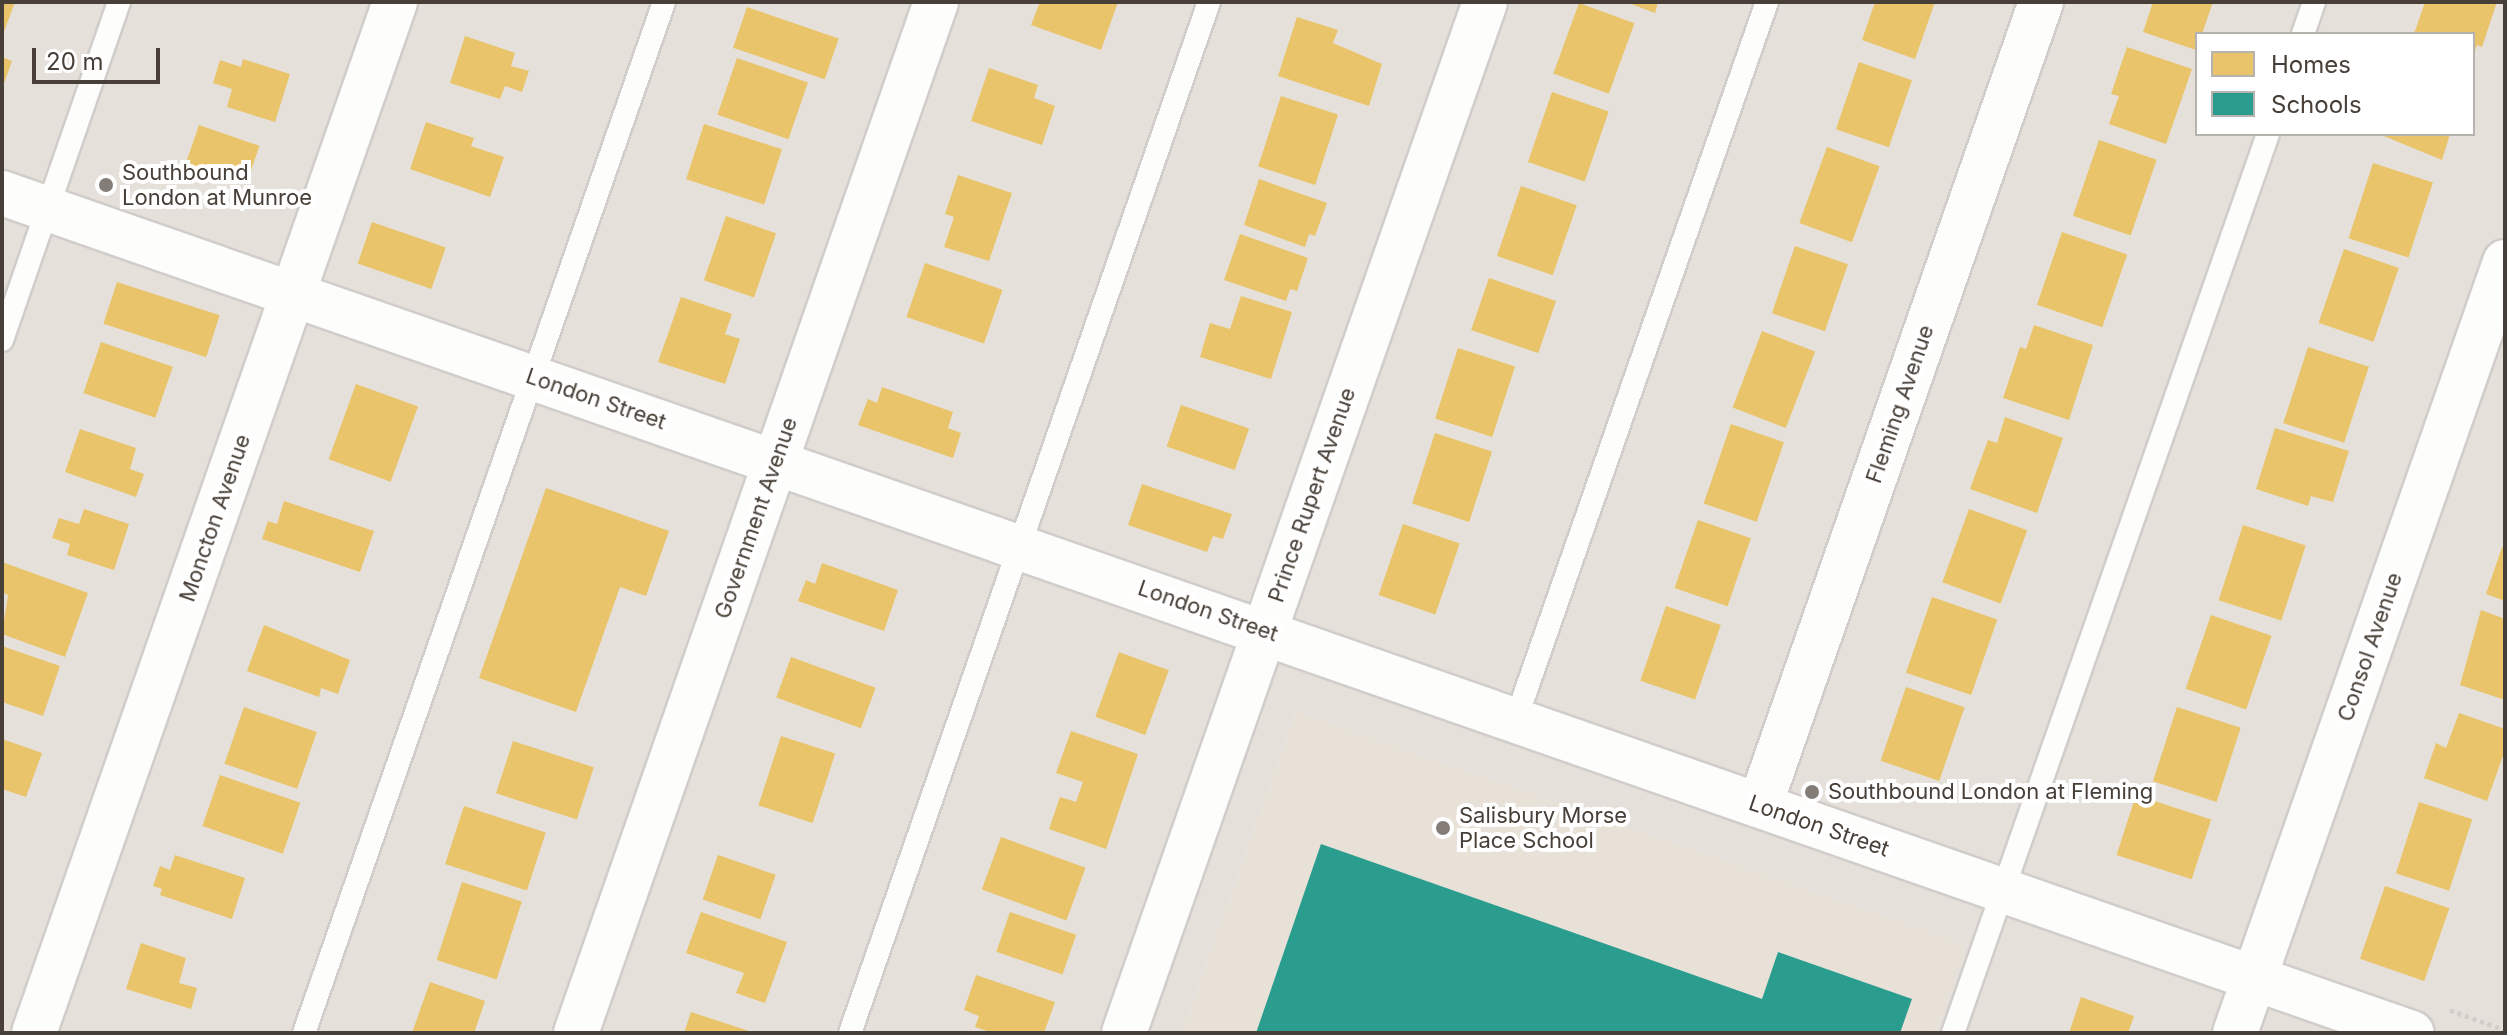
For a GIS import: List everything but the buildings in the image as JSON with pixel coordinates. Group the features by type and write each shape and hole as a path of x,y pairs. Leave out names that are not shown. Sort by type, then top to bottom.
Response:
{"street":[{"name":"Moncton Avenue","path":"34,1033 395,2"},
{"name":"Government Avenue","path":"576,1033 936,2"},
{"name":"Prince Rupert Avenue","path":"1124,1033 1485,2"},
{"name":"Fleming Avenue","path":"1760,805 2041,2"},
{"name":"London Street","path":"2,193 293,291 2412,1033"},
{"name":"Consol Avenue","path":"2235,1033 2505,262"}],"lane":[{"path":"2,340 119,2"},
{"path":"304,1033 664,2"},
{"path":"850,1033 1209,2"},
{"path":"1516,719 1767,2"},
{"path":"2304,32 2314,2"},
{"path":"1953,1033 2267,136"}],"shaded area":[{"path":"2,2 2505,2 2505,1033 1935,1033 1965,946 1296,712 1182,1033 2,1033"},
{"name":"Salisbury Morse Place School","path":"1296,712 1966,945 1935,1033 1182,1033"}],"place":[{"name":"Southbound London at Munroe","path":"106,185"},
{"name":"Southbound London at Fleming","path":"1812,792"},
{"name":"Salisbury Morse Place School","path":"1443,828"}]}
